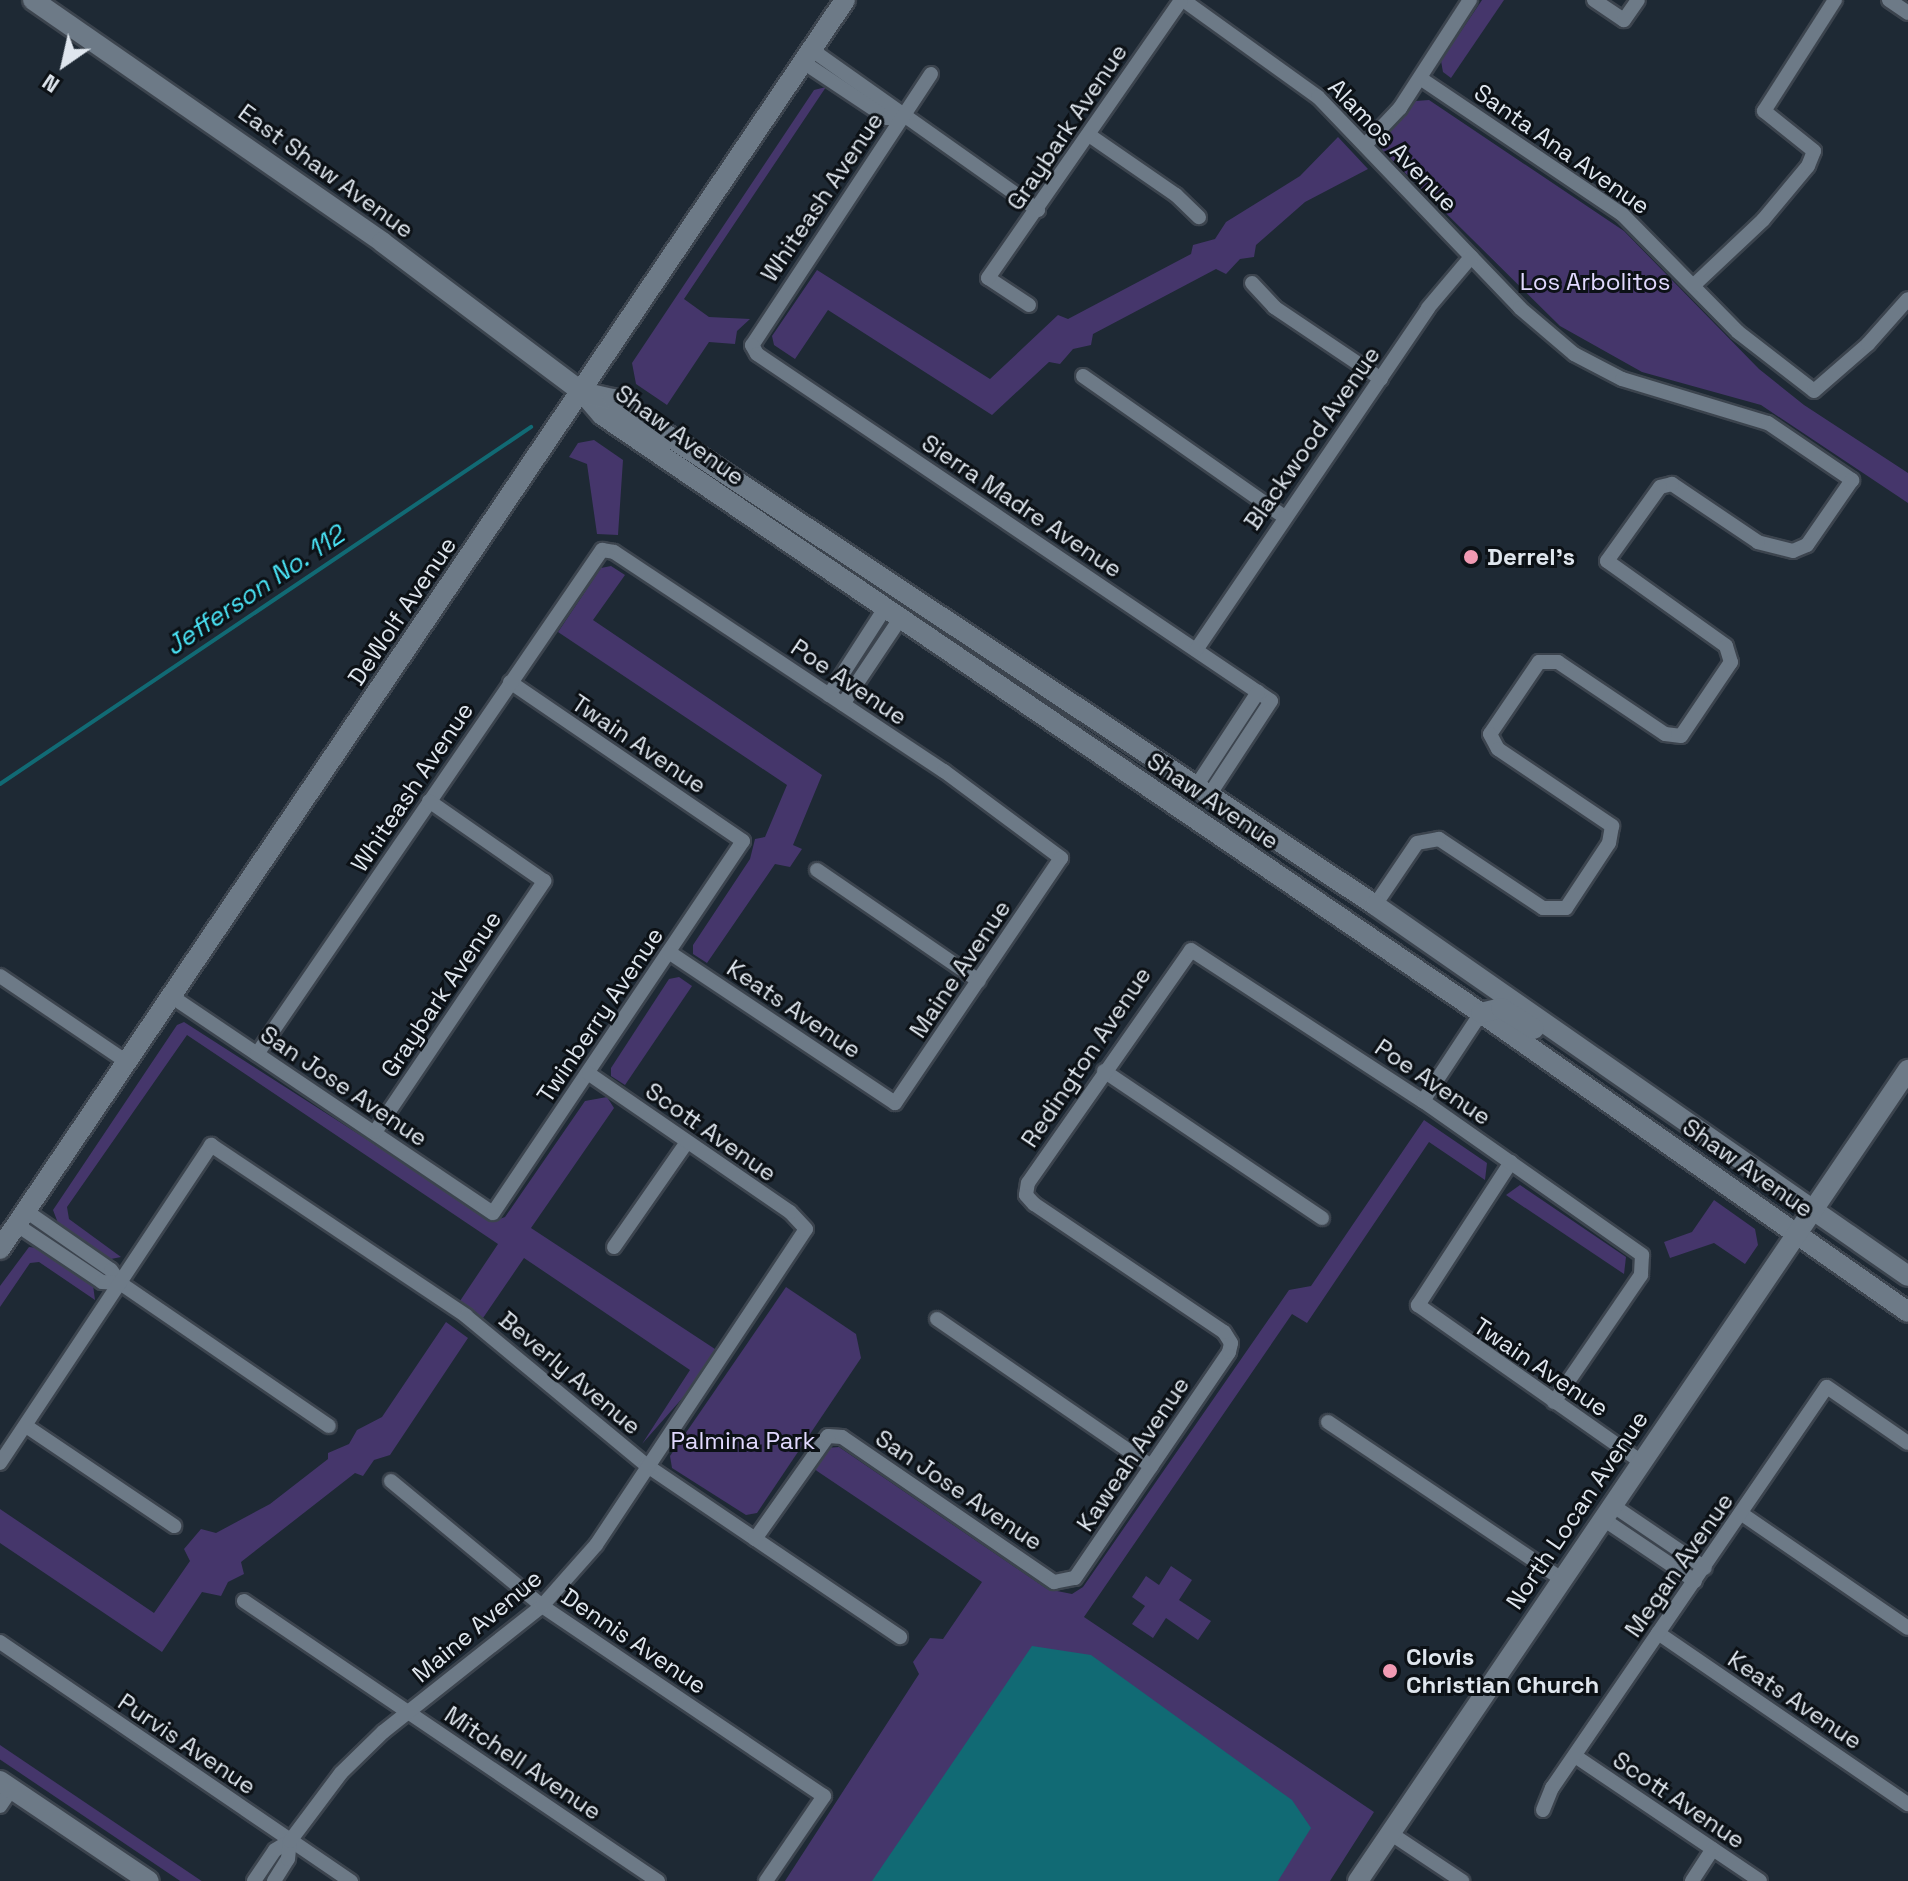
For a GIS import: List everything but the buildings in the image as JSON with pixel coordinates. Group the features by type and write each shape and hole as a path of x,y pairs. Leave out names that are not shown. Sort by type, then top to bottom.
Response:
{"main road":[{"name":"East Shaw Avenue","path":"33,0 260,154 582,392"},
{"name":"DeWolf Avenue","path":"0,1249 845,0"},
{"name":"Shaw Avenue","path":"582,392 602,415 1481,1013 1908,1312"},
{"name":"Shaw Avenue","path":"582,392 613,399 1375,905 1637,1084 1908,1276"},
{"path":"893,614 906,606 969,647 1023,671"},
{"path":"1044,718 1098,737 1189,798 1202,792"},
{"path":"1481,1013 1501,1008 1587,1064 1637,1084"},
{"name":"North Locan Avenue","path":"1358,1881 1908,1070"},
{"path":"6,1784 149,1881"}],"street":[{"name":"Graybark Avenue","path":"1029,305 988,278 1182,0"},
{"name":"Alamos Avenue","path":"1182,0 1318,97 1550,337 1598,368 1768,423 1852,480 1807,545 1793,551 1758,542 1672,484 1660,487 1607,561 1726,646 1731,662 1681,736 1665,734 1558,662 1539,662 1498,722 1490,734 1498,749 1612,826 1609,843 1566,908 1543,908 1439,839 1417,843 1375,905"},
{"path":"1366,144 1420,78 1470,0"},
{"path":"1594,0 1624,20 1638,0"},
{"path":"1694,285 1763,220 1808,166 1814,151 1764,111 1835,0"},
{"path":"1889,0 1908,13"},
{"path":"808,56 895,106 901,118 1038,210"},
{"name":"Whiteash Avenue","path":"752,345 931,74"},
{"name":"Santa Ana Avenue","path":"1420,78 1622,214 1764,355 1814,391 1868,344 1908,299"},
{"path":"1089,135 1176,195 1199,217"},
{"name":"Blackwood Avenue","path":"1196,650 1443,287 1471,257"},
{"path":"1252,283 1274,307 1381,379"},
{"name":"Sierra Madre Avenue","path":"752,345 757,354 1271,701 1202,792"},
{"path":"1083,376 1284,517"},
{"name":"Whiteash Avenue","path":"257,1054 596,554 608,550"},
{"name":"Poe Avenue","path":"608,550 843,704 1061,858"},
{"path":"829,695 893,614"},
{"path":"843,704 893,614"},
{"name":"Twain Avenue","path":"510,682 743,841"},
{"path":"1202,792 1258,692"},
{"name":"Graybark Avenue","path":"375,1132 544,881 429,801"},
{"name":"Twinberry Avenue","path":"493,1213 743,841"},
{"name":"Maine Avenue","path":"895,1103 1061,858"},
{"path":"817,870 979,981"},
{"name":"Poe Avenue","path":"1191,950 1423,1101 1644,1259 1641,1275 1554,1402"},
{"name":"Redington Avenue","path":"1191,950 1028,1183 1026,1195 1224,1332 1231,1343"},
{"name":"Keats Avenue","path":"669,952 895,1103"},
{"path":"0,976 127,1062"},
{"name":"San Jose Avenue","path":"171,996 493,1213"},
{"path":"1423,1101 1481,1013"},
{"path":"1104,1071 1322,1218"},
{"name":"Scott Avenue","path":"589,1074 806,1229"},
{"path":"614,1247 687,1142"},
{"name":"Beverly Avenue","path":"120,1283 211,1145 466,1316 646,1465 900,1637"},
{"name":"Twain Avenue","path":"1511,1162 1418,1305 1641,1462"},
{"path":"21,1218 111,1270 120,1283 329,1426"},
{"name":"Maine Avenue","path":"254,1881 275,1850 290,1841 341,1773 408,1712 542,1606 596,1545 646,1465 806,1229"},
{"path":"0,1463 120,1283"},
{"path":"937,1319 1151,1466"},
{"name":"Kaweah Avenue","path":"1064,1584 1075,1578 1229,1352 1231,1343"},
{"name":"Megan Avenue","path":"1543,1810 1575,1756 1827,1387 1908,1443"},
{"path":"1328,1422 1562,1579"},
{"path":"26,1426 174,1526"},
{"name":"San Jose Avenue","path":"755,1539 828,1436 842,1437 1064,1584"},
{"name":"Dennis Avenue","path":"391,1481 542,1606 824,1796 766,1881"},
{"path":"1608,1512 1705,1568"},
{"path":"1608,1512 1695,1581"},
{"path":"1742,1514 1908,1628"},
{"name":"Mitchell Avenue","path":"244,1601 658,1881"},
{"name":"Keats Avenue","path":"1658,1633 1908,1804"},
{"name":"Purvis Avenue","path":"0,1642 351,1881"},
{"name":"Scott Avenue","path":"1575,1756 1760,1881"},
{"path":"0,1806 6,1784"},
{"path":"1390,1833 1462,1881"},
{"name":"Maine Avenue","path":"274,1881 288,1859 290,1841"},
{"path":"1692,1881 1713,1849"}],"green space":[{"path":"1482,0 1504,0 1451,78 1443,72 1441,61"},
{"path":"826,87 684,299 709,317 750,319 737,331 735,344 709,342 667,405 636,384 632,363 814,90"},
{"name":"Los Arbolitos","path":"1429,100 1624,231 1759,369 1804,405 1908,473 1908,503 1761,405 1642,372 1560,326 1382,150 1382,138 1416,101"},
{"path":"1338,137 1368,169 1305,202 1256,245 1254,257 1240,259 1226,274 1216,269 1093,334 1091,345 1073,349 1060,364 1049,362 992,415 828,310 795,359 774,345 772,336 817,270 990,379 1058,315 1068,319 1191,254 1193,245 1215,239 1226,222 1300,176"},
{"path":"594,440 623,460 618,535 597,534 587,464 569,457 578,443"},
{"path":"611,566 625,575 593,620 822,775 793,845 802,849 790,867 775,864 707,963 693,954 693,945 750,859 755,839 765,837 787,785 558,632 601,568"},
{"path":"679,977 692,986 625,1085 611,1076 611,1068 669,979"},
{"name":"Palmina Park","path":"184,1022 494,1221 505,1217 585,1101 607,1097 614,1108 531,1228 718,1351 701,1377 642,1444 690,1370 524,1258 483,1318 475,1315 460,1301 498,1244 187,1035 67,1207 69,1219 121,1257 111,1259 58,1223 53,1210 177,1025"},
{"path":"1424,1120 1487,1163 1485,1180 1429,1142 1307,1323 1292,1314 1084,1617 1374,1812 1330,1881 785,1881 919,1674 913,1662 930,1638 943,1639 982,1582 817,1471 814,1468 825,1448 839,1447 1047,1589 1072,1594 1083,1587 1289,1290 1311,1286"},
{"path":"1520,1185 1626,1257 1624,1274 1506,1195"},
{"path":"1714,1200 1755,1229 1758,1245 1745,1264 1714,1243 1670,1258 1664,1242 1692,1232"},
{"path":"29,1247 38,1248 93,1285 95,1300 39,1262 30,1263 0,1307 0,1286"},
{"name":"Palmina Park","path":"786,1287 856,1334 861,1358 757,1513 746,1515 672,1468 670,1456"},
{"path":"446,1322 468,1338 390,1455 374,1460 363,1476 355,1473 241,1562 244,1574 228,1582 221,1596 202,1592 162,1652 0,1543 0,1509 154,1613 190,1561 184,1549 201,1529 216,1533 270,1504 328,1459 328,1453 349,1444 357,1430 382,1417"},
{"path":"1171,1566 1192,1580 1179,1600 1211,1621 1198,1640 1166,1618 1153,1638 1132,1624 1145,1606 1132,1597 1146,1576 1159,1585"},
{"path":"0,1745 202,1881 180,1881 0,1759"}],"water":[{"path":"1032,1646 1091,1655 1292,1800 1311,1828 1278,1881 872,1881"}],"waterway":[{"name":"Jefferson No. 112","path":"0,784 531,427"}],"place":[{"name":"Derrel's","path":"1471,557"},
{"name":"Clovis Christian Church","path":"1390,1671"}]}
